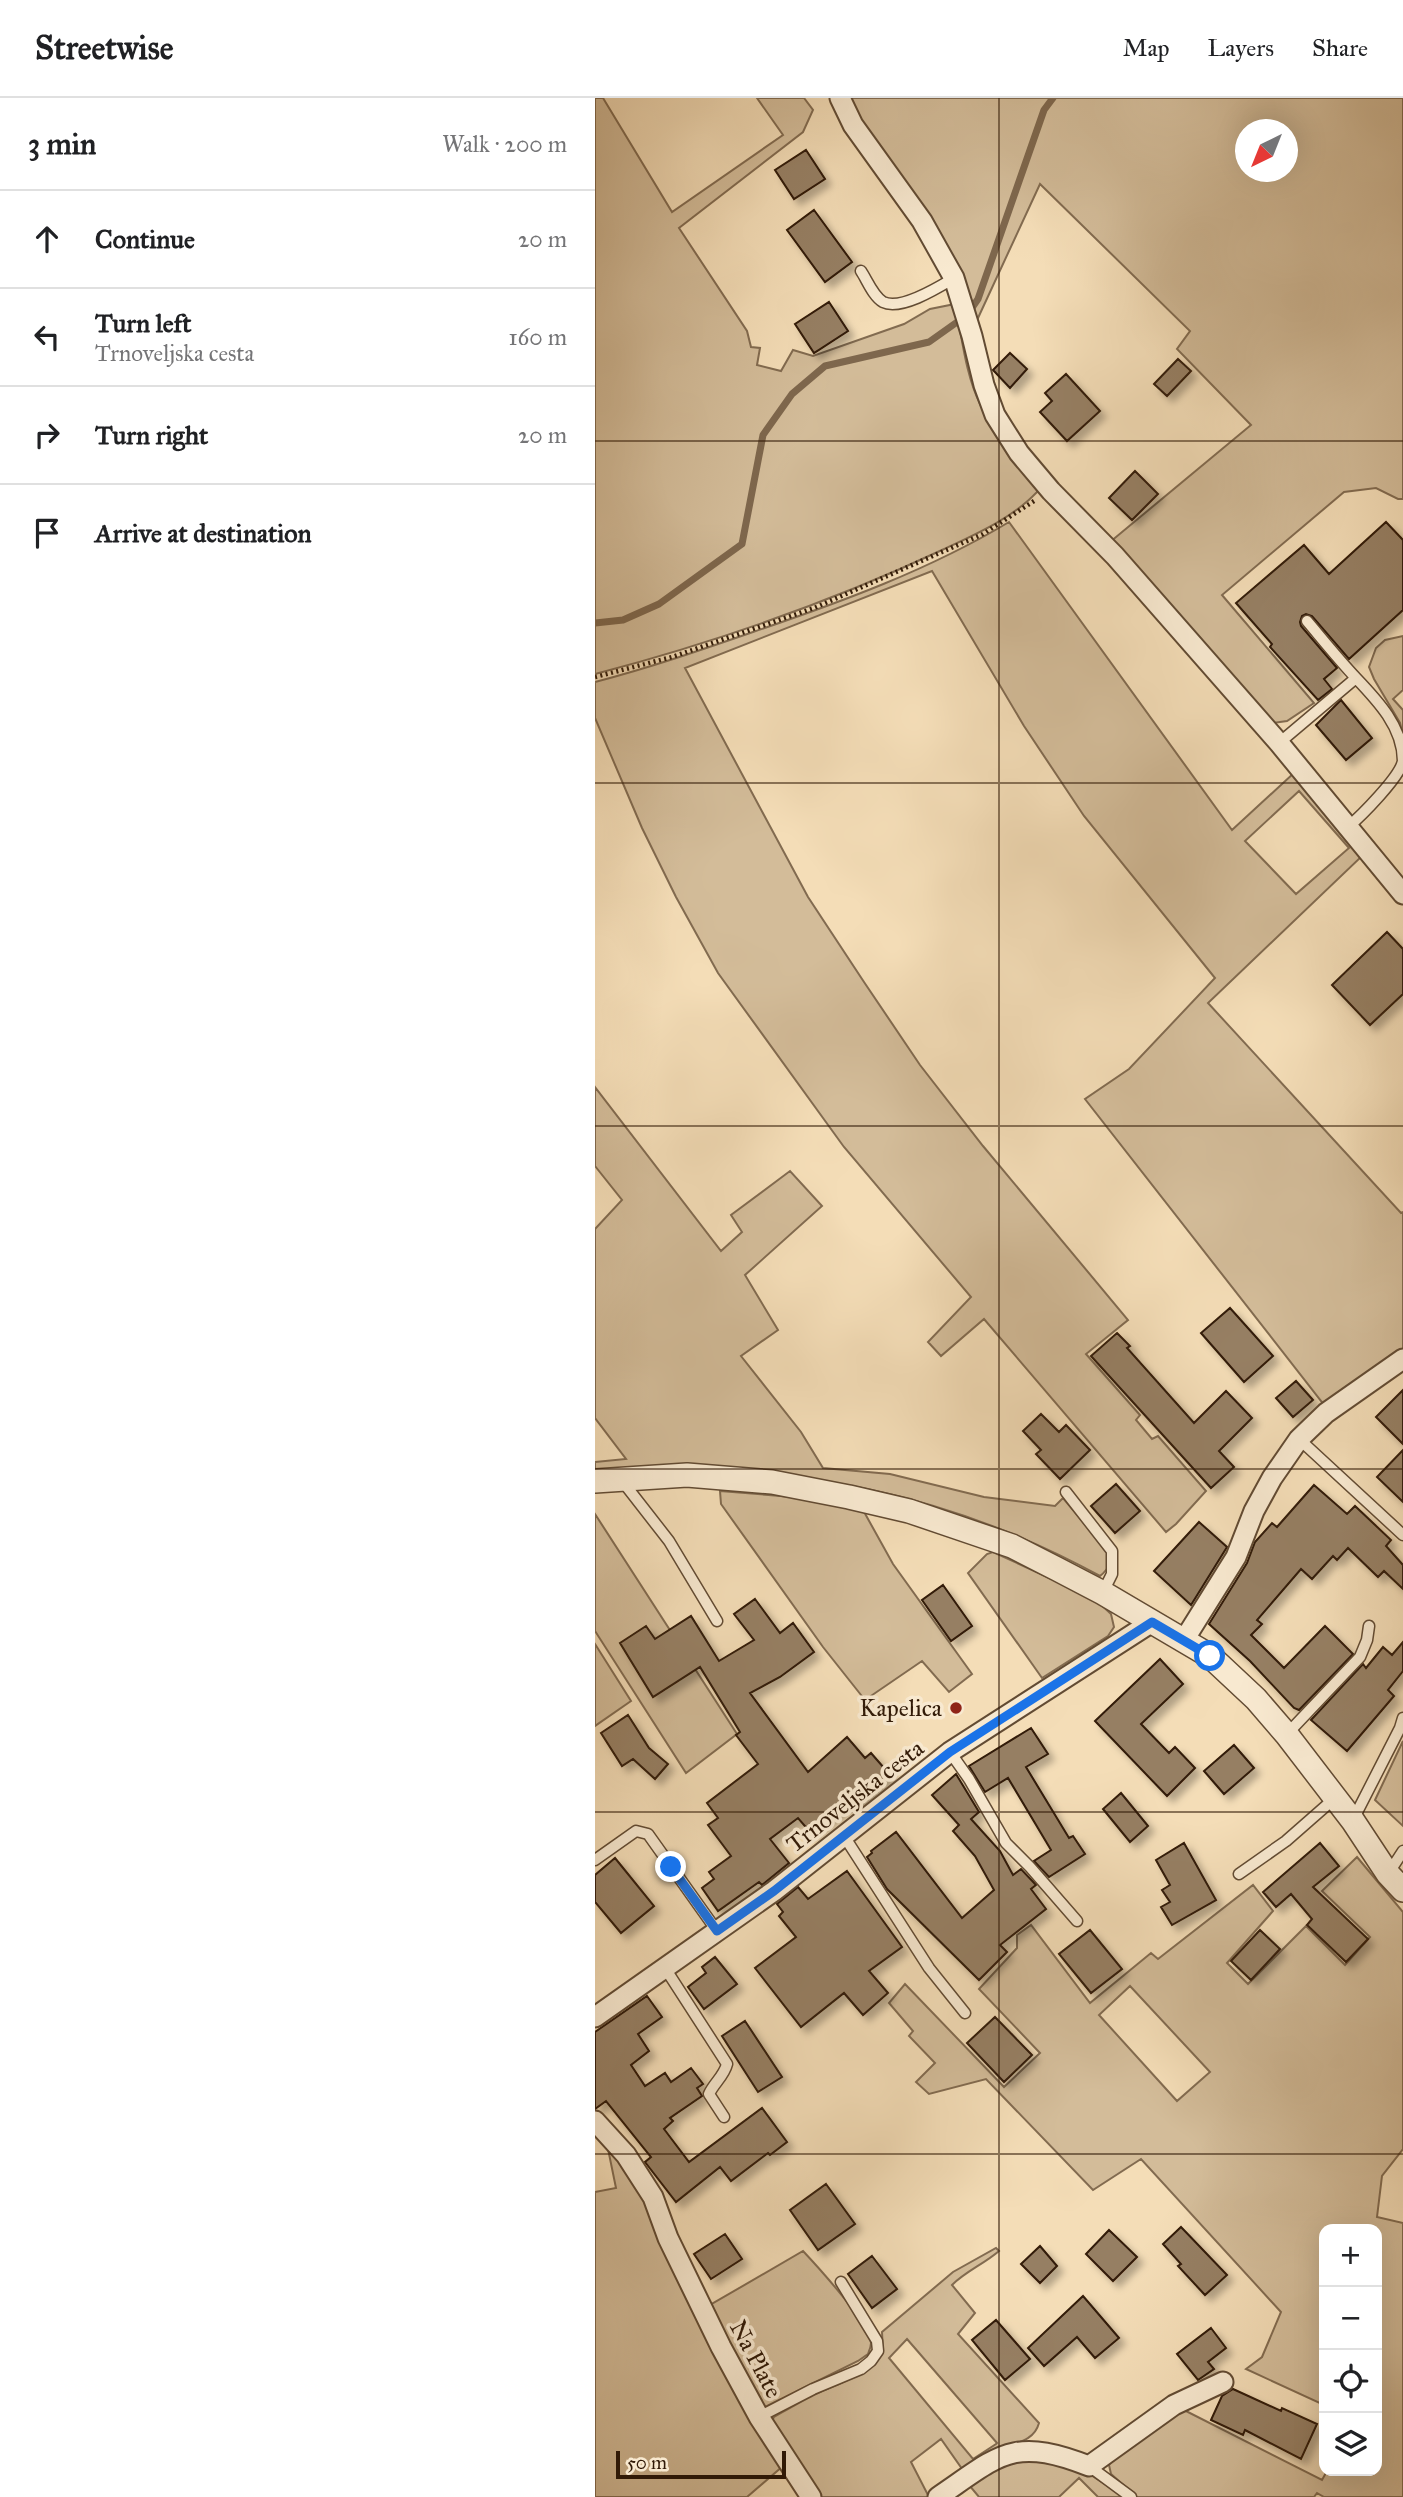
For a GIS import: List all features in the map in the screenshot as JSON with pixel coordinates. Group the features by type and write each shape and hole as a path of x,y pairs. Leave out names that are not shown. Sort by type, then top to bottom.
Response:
{"street":[{"path":"840,98 853,125 922,221 954,278 983,385 995,415 1019,453 1051,491 1115,556 1279,743 1403,894"},
{"path":"1184,1640 1236,1557 1254,1511 1272,1478 1300,1439 1326,1413 1403,1359"},
{"path":"595,1481 699,1476 772,1482 909,1511 1012,1546 1103,1592 1210,1656 1256,1699 1287,1735 1396,1882"},
{"name":"Trnoveljska cesta","path":"595,2018 774,1891 950,1752 1152,1622"},
{"name":"Na Plate","path":"595,2121 626,2155 653,2197 668,2238 721,2347 759,2417 811,2497"},
{"path":"938,2497 993,2459 1016,2450 1066,2457 1089,2466 1174,2405 1223,2382"}],"lane":[{"path":"861,271 881,301 893,304 905,302 954,278"},
{"path":"1307,621 1377,699 1396,726 1402,748 1403,763 1378,796 1348,827"},
{"path":"1279,743 1356,678"},
{"path":"1300,1439 1403,1535"},
{"path":"620,1479 669,1541 717,1621"},
{"path":"1066,1492 1112,1551 1112,1574 1103,1592"},
{"path":"1287,1735 1360,1657 1370,1626"},
{"path":"1353,1821 1401,1728 1403,1714"},
{"path":"950,1752 1006,1843 1077,1921"},
{"path":"1239,1874 1286,1841 1335,1797"},
{"path":"595,1860 636,1831 647,1834 717,1931"},
{"path":"844,1836 922,1958 965,2013"},
{"path":"1396,1882 1403,1851"},
{"path":"665,1968 727,2064 725,2072 713,2084 709,2094 725,2117"},
{"path":"759,2417 861,2368 871,2361 878,2351 877,2341 841,2282"},
{"path":"1089,2466 1131,2497"}],"path":[{"path":"595,677 672,657 814,608 983,534 1051,491"}],"shaded area":[{"path":"595,98 603,98 672,212 783,135 757,98 804,98 813,110 803,132 679,228 747,331 751,347 760,348 757,365 781,371 793,350 813,356 904,324 930,309 955,304 967,367 980,404 998,435 1036,483 1037,492 1017,510 980,532 858,587 727,635 595,674"},
{"path":"848,98 1403,98 1403,499 1376,488 1344,492 1222,595 1314,703 1287,721 1273,723 1110,542 1251,425 1177,349 1190,331 1040,184 978,318 973,317"},
{"path":"1009,522 1232,830 1295,772 1361,857 1208,1003 1401,1213 1403,1212 1403,1349 1325,1406 1085,1099 1129,1069 1215,978 1084,816 1024,726 932,571 685,668 808,897 920,1065 983,1146 1128,1320 1086,1354 1140,1415 1136,1420 1152,1439 1158,1436 1206,1491 1166,1532 984,1319 941,1356 928,1342 971,1297 844,1147 718,973 642,828 595,718 595,682 675,659 819,609 916,570","holes":["1299,791 1349,848 1296,894 1245,841"]},
{"path":"1403,636 1403,690 1393,699 1403,710 1403,736 1400,723 1369,667 1376,648 1385,640"},
{"path":"595,1087 721,1251 742,1232 731,1215 790,1171 822,1206 745,1275 778,1330 741,1356 801,1432 823,1468 890,1474 984,1497 1055,1506 1063,1498 1109,1553 1108,1566 1103,1573 1100,1576 975,1519 890,1494 846,1485 801,1477 715,1469 655,1467 595,1470 595,1462 626,1459 595,1418 595,1229 622,1200 595,1166"},
{"path":"720,1491 793,1497 863,1510 893,1564 972,1674 949,1692 922,1661 865,1700 823,1647 721,1504"},
{"path":"595,1514 737,1734 686,1773 595,1631"},
{"path":"993,1552 1095,1599 1111,1614 1114,1627 1108,1636 1042,1678 968,1573 987,1554"},
{"path":"595,1644 631,1701 595,1726"},
{"path":"1403,1741 1403,1826 1375,1800"},
{"path":"1357,1857 1403,1912 1403,2149 1382,2176 1377,2217 1403,2223 1403,2497 1324,2497 1317,2493 1314,2497 1137,2497 1111,2474 1109,2465 1114,2458 1182,2409 1322,2480 1324,2476 1382,2476 1382,2224 1319,2224 1319,2403 1246,2369 1262,2357 1281,2312 1141,2159 1093,2190 986,2079 929,2094 916,2082 935,2063 909,2036 913,2031 889,2003 905,1984 1004,2087 1040,2053 979,1989 1017,1948 1017,1935 1031,1925 1090,2003 1151,1953 1158,1959 1253,1885 1273,1911 1227,1963 1248,1984 1306,1926 1345,1965 1370,1937 1322,1891","holes":["1130,1986 1210,2072 1177,2101 1099,2015"]},
{"path":"608,2149 622,2158 783,2466 747,2497 595,2497 595,2192 616,2188"},
{"path":"996,2248 999,2251 952,2285 975,2313 958,2334 1039,2423 1036,2429 1028,2438 994,2452 965,2473 941,2439 911,2462 929,2497 819,2497 770,2424 774,2417 869,2367 883,2353 882,2332 953,2272","holes":["907,2339 997,2443 973,2459 889,2358"]},
{"path":"803,2251 853,2310 868,2334 871,2346 868,2354 858,2361 765,2407 758,2404 710,2305"},
{"path":"1018,2456 1083,2470 1125,2497 1098,2497 1079,2478 1059,2497 979,2497 969,2485"}],"building":[{"path":"806,150 825,179 794,199 775,170"},
{"path":"814,210 852,262 825,282 787,230"},
{"path":"829,302 848,331 814,353 795,324"},
{"path":"1010,353 1027,369 1010,388 993,370"},
{"path":"1178,359 1191,371 1167,396 1154,384"},
{"path":"1066,374 1100,411 1067,441 1040,412 1052,401 1045,393"},
{"path":"1135,471 1158,494 1132,520 1109,498"},
{"path":"1386,522 1403,540 1403,610 1349,659 1312,616 1302,616 1301,626 1337,668 1324,679 1332,689 1318,700 1270,647 1272,644 1236,603 1304,545 1329,574"},
{"path":"1341,700 1372,738 1346,760 1316,725"},
{"path":"1387,932 1403,949 1403,994 1370,1025 1332,985"},
{"path":"1230,1308 1273,1356 1244,1382 1201,1333"},
{"path":"1117,1333 1130,1346 1127,1348 1194,1423 1226,1391 1252,1418 1219,1451 1234,1467 1211,1488 1091,1356"},
{"path":"1296,1381 1313,1400 1293,1417 1276,1398"},
{"path":"1403,1390 1403,1444 1376,1417"},
{"path":"1041,1414 1059,1432 1066,1425 1090,1450 1060,1479 1036,1454 1041,1450 1023,1431"},
{"path":"1403,1450 1403,1502 1377,1477"},
{"path":"1116,1484 1140,1511 1115,1533 1091,1506"},
{"path":"1314,1485 1347,1514 1355,1506 1391,1540 1386,1546 1403,1565 1403,1589 1384,1571 1378,1577 1348,1548 1337,1560 1333,1556 1312,1579 1301,1569 1257,1620 1262,1624 1251,1635 1284,1668 1325,1626 1353,1654 1299,1710 1209,1624 1247,1563 1255,1542 1272,1523 1277,1527"},
{"path":"1199,1522 1227,1547 1191,1605 1154,1571"},
{"path":"943,1585 972,1626 951,1641 922,1600"},
{"path":"755,1599 780,1633 793,1623 814,1652 780,1677 750,1693 808,1772 847,1737 865,1758 871,1753 891,1776 855,1808 850,1802 811,1833 798,1818 770,1839 789,1863 762,1885 759,1882 718,1911 702,1888 714,1879 709,1872 731,1856 708,1825 718,1818 707,1803 758,1764 736,1735 740,1732 700,1667 653,1697 620,1643 646,1626 655,1639 691,1616 719,1661 754,1640 734,1614"},
{"path":"1403,1642 1403,1671 1388,1690 1394,1696 1347,1751 1311,1720 1363,1664 1366,1668 1383,1647 1392,1655"},
{"path":"1160,1659 1183,1684 1141,1724 1169,1753 1175,1747 1195,1768 1167,1796 1095,1721"},
{"path":"628,1715 649,1748 668,1764 655,1779 633,1759 622,1766 601,1733"},
{"path":"1031,1728 1048,1754 1026,1767 1069,1838 1073,1836 1085,1854 1049,1877 1034,1861 1051,1850 1008,1778 985,1792 969,1766"},
{"path":"1234,1745 1254,1768 1224,1794 1204,1771"},
{"path":"956,1774 979,1812 971,1819 1000,1851 1013,1875 1021,1869 1036,1885 1031,1889 1046,1909 1000,1945 1007,1952 979,1980 887,1889 867,1857 896,1832 962,1918 994,1890 975,1856 953,1831 959,1825 932,1795"},
{"path":"1121,1793 1148,1826 1130,1842 1103,1809"},
{"path":"1184,1843 1216,1900 1172,1925 1161,1907 1170,1902 1162,1890 1170,1885 1156,1860"},
{"path":"1320,1843 1339,1866 1313,1887 1368,1939 1346,1962 1307,1925 1312,1919 1291,1894 1276,1907 1263,1892"},
{"path":"615,1858 654,1906 621,1933 595,1902 595,1875"},
{"path":"847,1871 902,1947 869,1971 888,1993 863,2015 844,1993 801,2027 755,1968 796,1937 779,1916 783,1912 777,1904 798,1887 808,1899"},
{"path":"1090,1930 1122,1969 1091,1993 1059,1954"},
{"path":"1260,1930 1280,1949 1251,1980 1231,1961"},
{"path":"715,1957 737,1984 704,2009 688,1987 706,1973 702,1967"},
{"path":"647,1996 662,2017 638,2034 649,2051 631,2065 645,2086 665,2073 671,2082 691,2068 703,2084 697,2088 702,2096 670,2118 673,2121 664,2129 689,2162 762,2108 787,2142 731,2181 720,2167 676,2202 645,2162 651,2157 606,2101 595,2109 595,2032"},
{"path":"995,2017 1032,2055 1004,2082 967,2043"},
{"path":"745,2021 782,2077 758,2092 722,2036"},
{"path":"826,2184 855,2224 818,2250 790,2210"},
{"path":"1181,2227 1227,2275 1205,2295 1178,2266 1181,2264 1163,2244"},
{"path":"1109,2230 1137,2257 1113,2281 1086,2254"},
{"path":"725,2234 742,2259 711,2279 694,2254"},
{"path":"1040,2246 1057,2266 1040,2283 1021,2264"},
{"path":"872,2256 897,2289 872,2308 848,2274"},
{"path":"1083,2296 1119,2338 1095,2358 1077,2337 1044,2366 1028,2348"},
{"path":"996,2320 1030,2359 1005,2380 972,2340"},
{"path":"1211,2328 1226,2348 1208,2362 1214,2369 1198,2380 1177,2354"},
{"path":"1233,2389 1317,2424 1301,2459 1245,2430 1243,2435 1211,2420 1222,2396"}],"waterway":[{"path":"595,623 623,620 659,604 742,544 763,435 792,394 825,366 929,342 967,315 978,299 1044,110 1053,98"}],"place":[{"name":"Kapelica","path":"956,1708"}],"route":[{"path":"671,1867 717,1931 774,1891 950,1752 1152,1622 1210,1656"}]}
